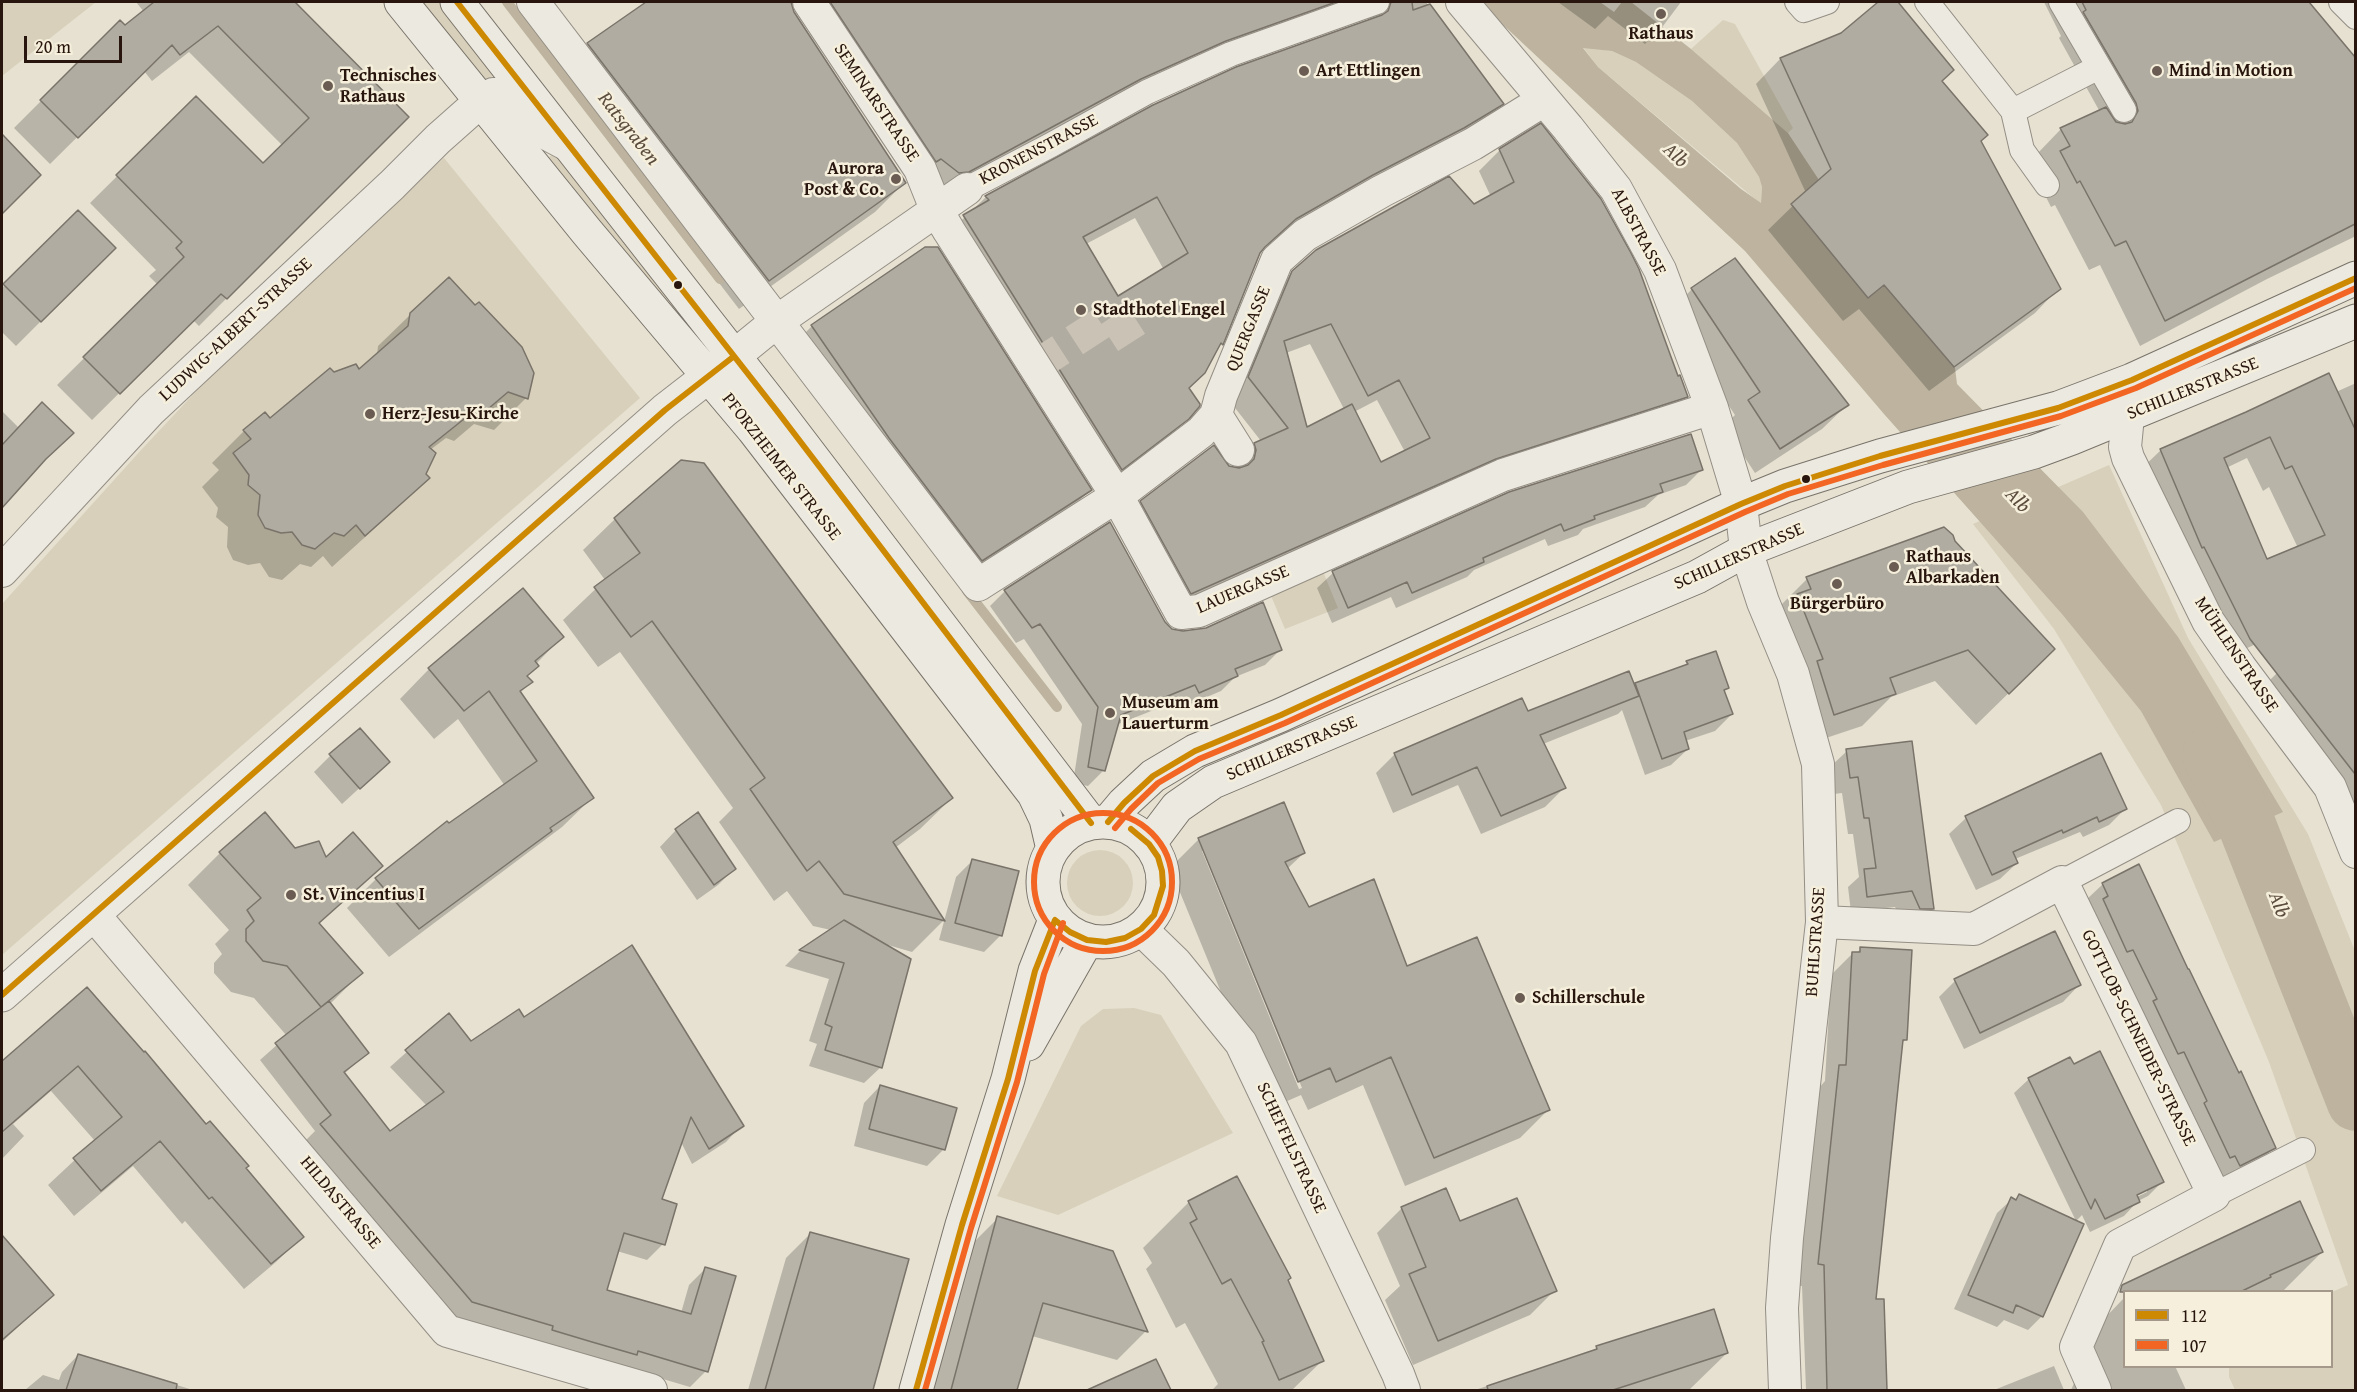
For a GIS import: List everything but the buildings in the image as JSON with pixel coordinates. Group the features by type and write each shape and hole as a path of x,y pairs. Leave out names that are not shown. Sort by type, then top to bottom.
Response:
{"main road":[{"name":"PFORZHEIMER STRASSE","path":"401,2 587,232 721,366 777,411 1100,823"},
{"name":"PFORZHEIMER STRASSE","path":"456,2 573,148 721,366 753,429 1034,794 1046,819 1053,849"},
{"name":"SCHILLERSTRASSE","path":"1100,823 1153,776 1195,751 1292,710 1741,504 1785,486 1880,456 2058,408 2132,380 2355,278"},
{"name":"SCHILLERSTRASSE","path":"1149,844 1177,807 1213,782 1697,577 1746,550 1908,487 2034,452 2127,416 2355,321"},
{"path":"2,995 664,410 721,366"},
{"path":"1100,823 1131,829 1149,844 1158,857 1163,886 1154,915 1141,929 1125,938 1106,942 1088,940 1070,932 1055,920 1045,899 1044,871 1053,849 1070,832 1100,823"},
{"path":"916,1390 962,1225 1008,1079 1035,970 1055,920"},
{"path":"1008,1079 1088,940"}],"street":[{"path":"533,2 777,322"},
{"name":"SEMINARSTRASSE","path":"809,2 920,169 936,208"},
{"name":"KRONENSTRASSE","path":"721,366 777,322 936,208 967,189 1158,87 1231,54 1377,2"},
{"name":"ALBSTRASSE","path":"1462,2 1616,189 1660,270 1712,408 1741,504"},
{"path":"1800,6 1827,2"},
{"path":"1927,2 2013,111 2022,150 2048,185"},
{"path":"2061,2 2124,110"},
{"path":"2341,2 2355,18"},
{"path":"2013,111 2098,67"},
{"name":"PFORZHEIMER STRASSE","path":"482,100 493,94 501,94 512,100 534,127 573,148"},
{"name":"LUDWIG-ALBERT-STRASSE","path":"2,571 151,410 482,100"},
{"name":"QUERGASSE","path":"777,322 978,585 1117,496 1201,432 1216,415 1221,396 1277,260 1305,235 1382,191 1473,144 1544,100"},
{"name":"LAUERGASSE","path":"936,208 1117,496 1181,613 1199,611 1503,475 1712,408"},
{"path":"1216,415 1238,450"},
{"name":"MÜHLENSTRASSE","path":"2127,416 2125,447 2128,458 2203,612 2240,667 2330,788 2355,852"},
{"name":"BUHLSTRASSE","path":"1741,504 1746,550 1793,674 1818,764 1821,922 1787,1238 1782,1308 1785,1390"},
{"path":"1821,922 1974,929 2178,820"},
{"name":"GOTTLOB-SCHNEIDER-STRASSE","path":"2062,882 2214,1195"},
{"name":"HILDASTRASSE","path":"94,915 447,1331 651,1390"},
{"name":"SCHEFFELSTRASSE","path":"1141,929 1176,963 1241,1043 1404,1390"},
{"path":"2095,1390 2076,1347 2120,1245 2303,1150"}],"shaded area":[{"path":"2,2 96,2 2,76"},
{"path":"423,2 443,2 498,72 486,82"},
{"path":"1723,20 1735,24 1793,128 1788,133 1691,49"},
{"path":"1583,47 1612,51 1636,62 1692,101 1737,143 1759,177 1762,187 1761,204 1598,67"},
{"path":"559,149 683,307 671,315 548,158"},
{"path":"444,158 640,398 2,955 2,604 249,335"},
{"path":"2109,465 2188,638 2308,834 2355,951 2355,1390 2235,1390 2229,1377 2229,1368 2333,1368 2333,1292 2348,1285 2269,1062 2161,805 2054,629 1973,524"},
{"path":"1322,569 1338,608 1285,629 1269,591"},
{"path":"1100,850 1113,853 1123,860 1130,870 1133,883 1130,896 1123,906 1113,913 1100,916 1087,913 1077,906 1070,896 1067,883 1070,870 1077,860 1087,853"},
{"path":"1134,1008 1161,1015 1233,1133 1058,1215 997,1196 1081,1026 1103,1009"}],"water":[{"path":"1484,2 1600,2 1614,12 1622,2 1631,2 1691,49 1788,133 1819,180 1791,204 1868,297 1884,285 1955,368 1957,384 2083,512 2178,637 2283,812 2214,842 2141,711 2062,614 1884,414 1745,251 1499,21","holes":["1583,48 1612,51 1636,62 1692,101 1737,143 1759,177 1762,187 1761,203 1741,189 1598,67"]}],"waterway":[{"name":"Ratsgraben","path":"507,2 720,279"},
{"path":"967,591 1057,707"},
{"name":"Alb","path":"2211,755 2246,823 2356,1102"}],"tunnel":[{"path":"1034,367 1114,315 1139,354"}],"transit line":[{"name":"112","path":"457,2 777,411 1091,823"},
{"name":"112","path":"1108,822 1124,803 1153,776 1195,751 1281,715 1741,504 1785,486 1880,456 2058,408 2132,380 2356,278"},
{"name":"107","path":"1115,828 1158,783 1199,759 1285,723 1745,512 1788,494 1883,465 2061,416 2136,388 2356,288"},
{"name":"112","path":"2,995 665,410 733,357"},
{"name":"107","path":"1103,813 1129,818 1152,833 1167,856 1172,882 1167,908 1152,931 1129,946 1103,951 1077,946 1054,931 1039,908 1034,882 1039,856 1054,833 1077,818 1103,813"},
{"name":"112","path":"1055,920 1070,932 1087,940 1106,942 1125,938 1141,929 1154,915 1163,886 1162,871 1158,857 1149,844 1131,829"},
{"name":"112","path":"916,1390 962,1225 1008,1079 1035,971 1055,920"},
{"name":"107","path":"925,1390 971,1228 1017,1082 1044,974 1063,923"}],"place":[{"name":"Rathaus","path":"1661,14"},
{"name":"Art Ettlingen","path":"1304,71"},
{"name":"Mind in Motion","path":"2157,71"},
{"name":"Technisches Rathaus","path":"328,86"},
{"name":"Aurora Post & Co.","path":"896,179"},
{"name":"Stadthotel Engel","path":"1081,310"},
{"name":"Herz-Jesu-Kirche","path":"370,414"},
{"name":"Rathaus Albarkaden","path":"1894,567"},
{"name":"Bürgerbüro","path":"1837,584"},
{"name":"Museum am Lauerturm","path":"1110,713"},
{"name":"St. Vincentius I","path":"291,895"},
{"name":"Schillerschule","path":"1520,998"}]}
